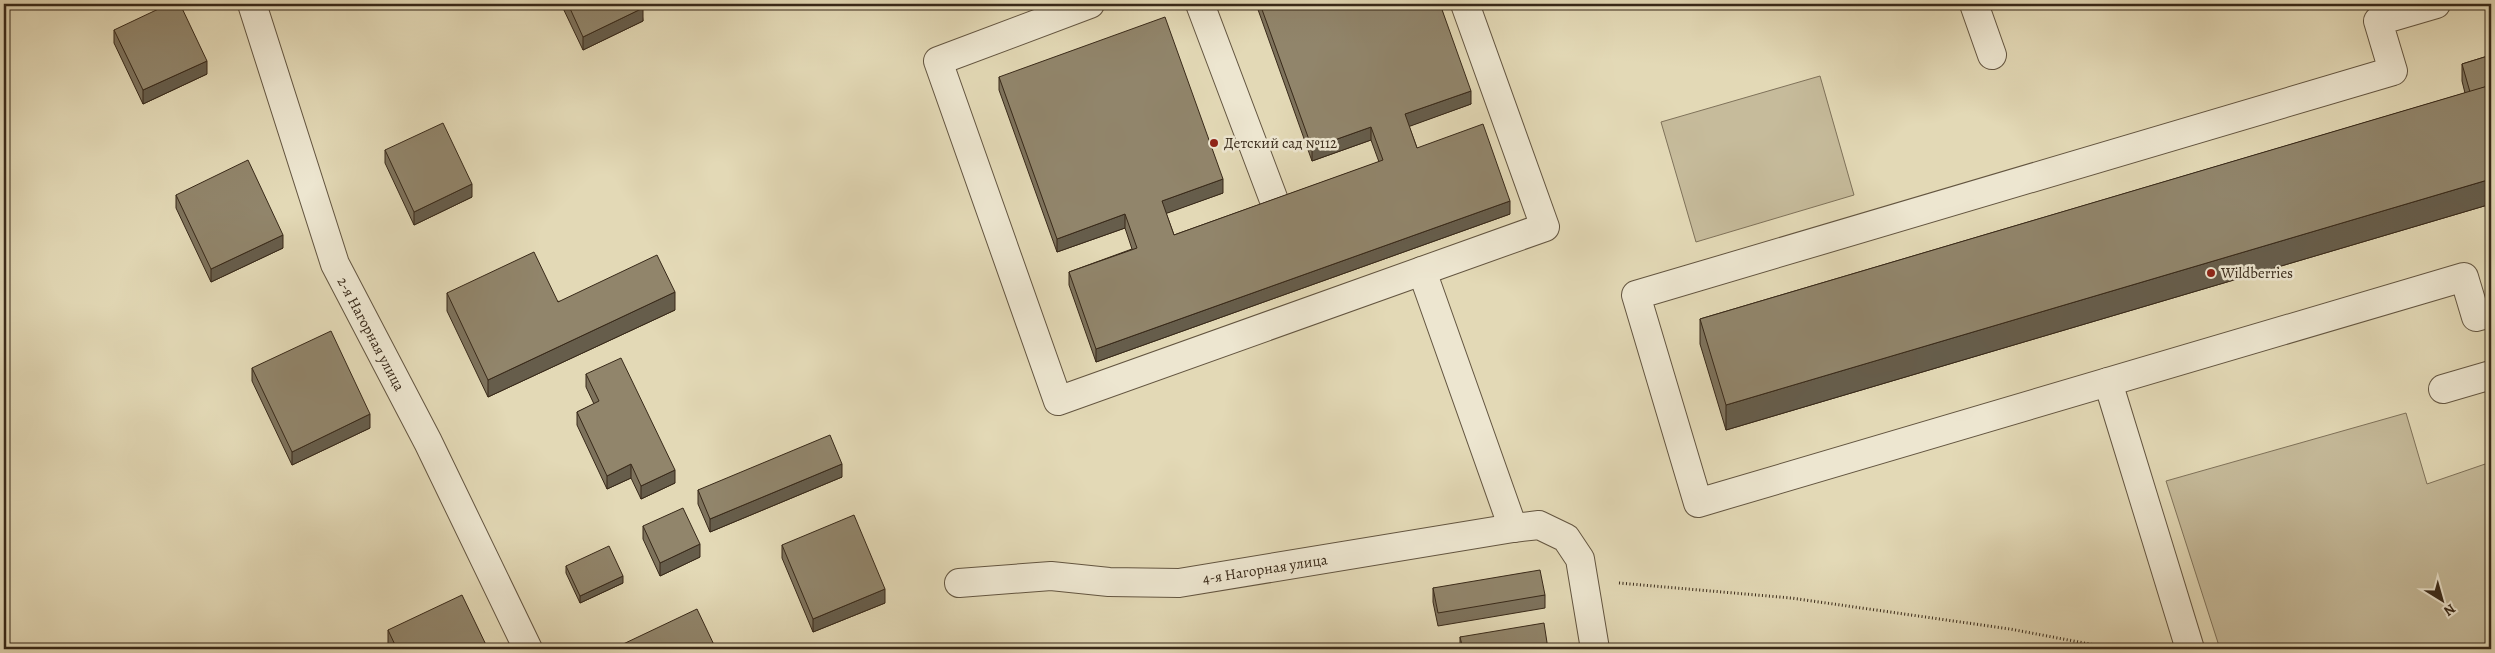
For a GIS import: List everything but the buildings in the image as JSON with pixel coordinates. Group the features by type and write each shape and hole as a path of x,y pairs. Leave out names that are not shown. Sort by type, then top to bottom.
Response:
{"street":[{"name":"2-я Нагорная улица","path":"252,4 335,264 428,442 528,649"},
{"path":"1090,4 938,61 1058,400 1545,227 1466,4"},
{"path":"1200,4 1278,211"},
{"path":"1974,4 1992,55"},
{"path":"2436,4 2378,21 2393,71 1636,295 1698,503 2464,277 2476,318 2491,313"},
{"path":"1422,271 1513,528"},
{"path":"2443,389 2491,375"},
{"path":"2108,382 2190,649"},
{"name":"4-я Нагорная улица","path":"959,583 1051,576 1109,582 1179,583 1539,525 1566,538 1580,559 1584,580"},
{"path":"1584,580 1595,649"}],"path":[{"path":"1584,580 1791,598 2010,629 2116,649"}],"shaded area":[{"path":"1820,76 1854,195 1696,242 1661,122"},
{"path":"2406,413 2427,484 2491,462 2491,649 2220,649 2166,481"}],"place":[{"name":"Детский сад №112","path":"1214,143"},
{"name":"Wildberries","path":"2211,273"}]}
